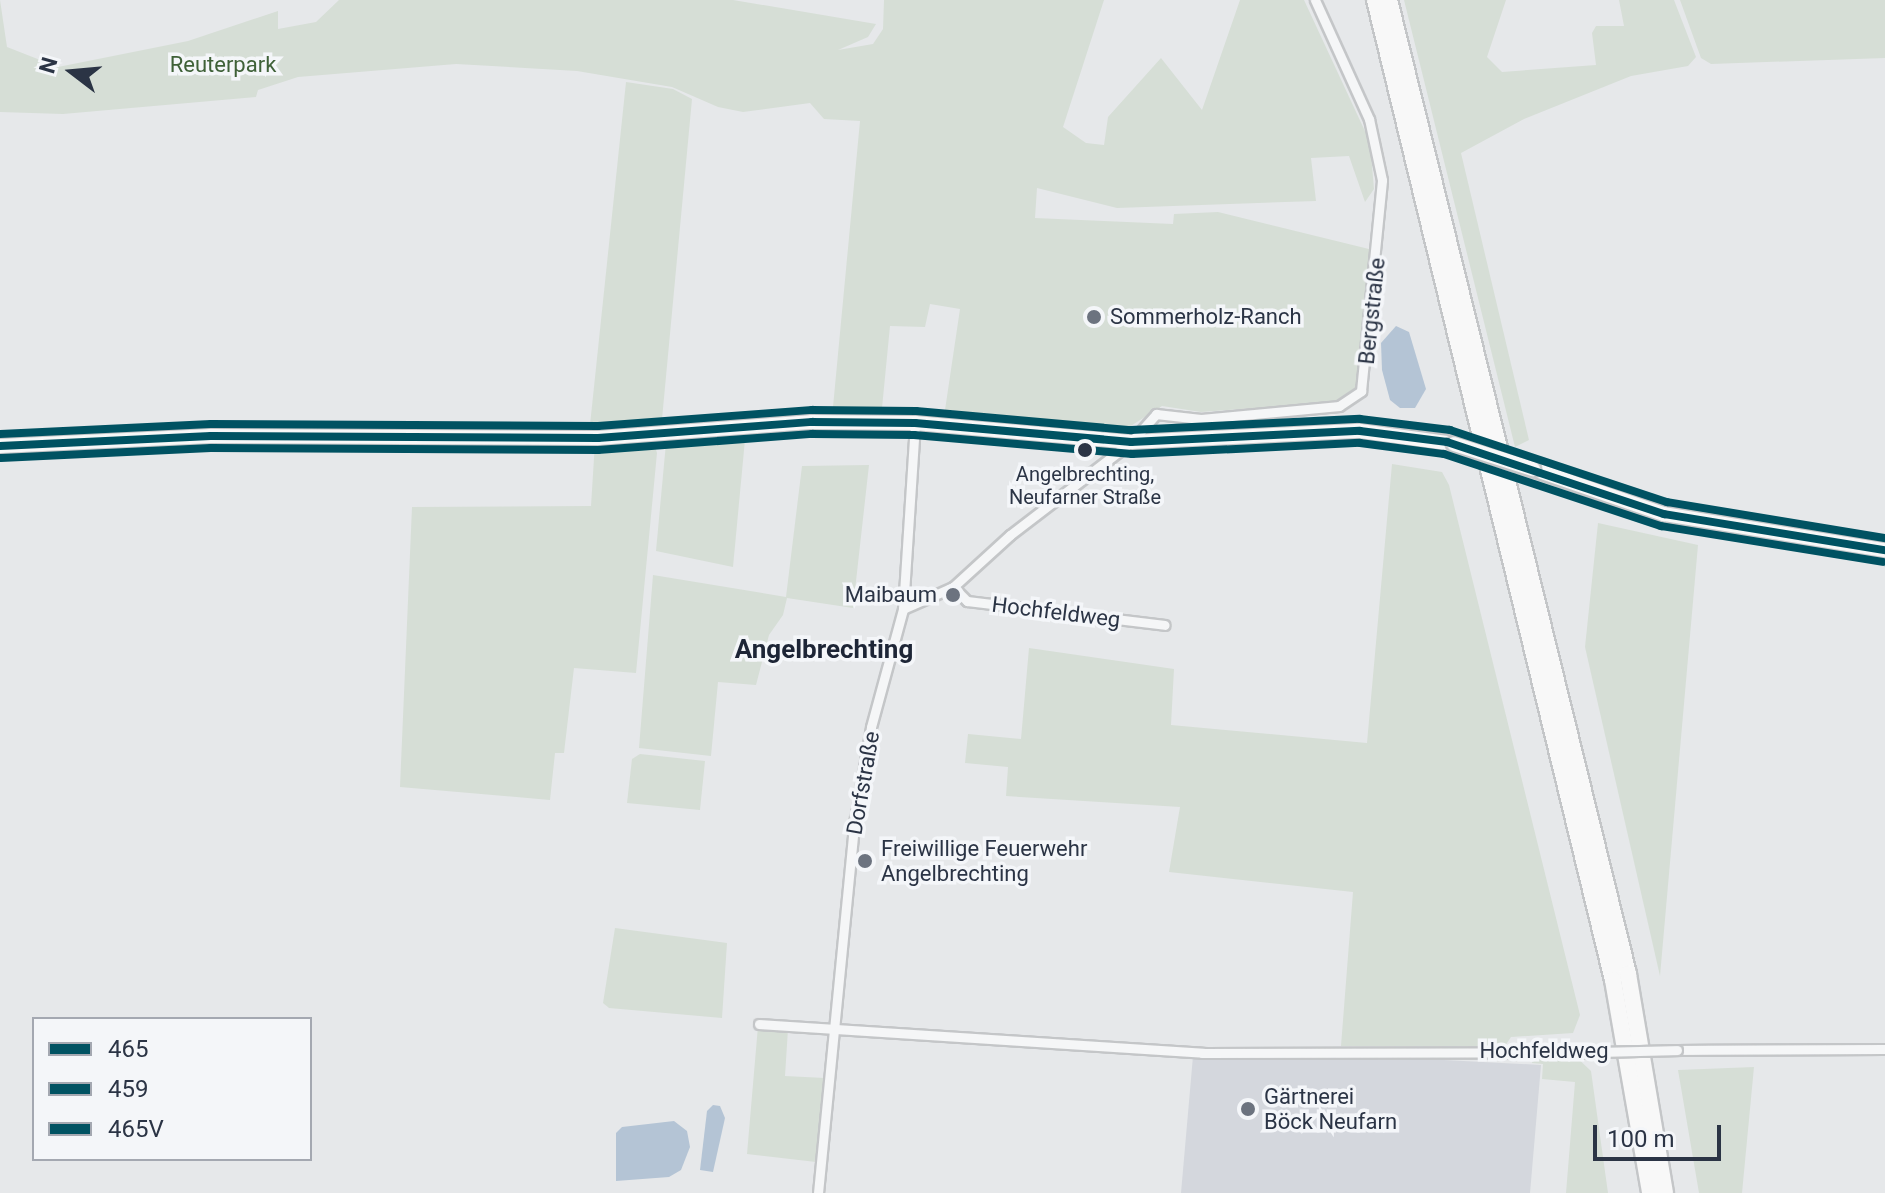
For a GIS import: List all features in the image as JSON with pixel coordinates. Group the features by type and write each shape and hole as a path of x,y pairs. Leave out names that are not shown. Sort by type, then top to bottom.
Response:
{"highway":[{"path":"1375,0 1610,966 1650,1193"},
{"path":"1389,0 1628,974 1665,1193"}],"street":[{"name":"Bergstraße","path":"903,609 953,587 1010,535 1131,442 1156,414 1201,419 1339,406 1361,391 1382,210 1378,146 1315,0"},
{"path":"0,446 211,436 598,438 812,422 915,423 1131,442 1316,431 1451,443 1664,514 1885,550"},
{"name":"Dorfstraße","path":"818,1193 832,1027 862,778 903,609 915,423"},
{"name":"Hochfeldweg","path":"953,587 967,601 1165,625"},
{"name":"Hochfeldweg","path":"759,1024 1202,1053 1885,1049"}],"shaded area":[{"path":"1193,1056 1367,1056 1541,1065 1530,1193 1181,1193"}],"green space":[{"name":"Reuterpark","path":"0,0 7,47 58,67 188,41 278,11 278,29 316,22 339,0 733,0 876,24 868,37 838,50 873,44 883,29 884,0 1104,0 1063,127 1086,143 1104,145 1108,117 1161,58 1202,110 1240,0 1304,0 1370,142 1374,189 1365,202 1349,156 1311,158 1316,201 1117,208 1037,188 1035,218 1173,224 1174,214 1218,212 1373,250 1358,387 1339,402 1201,412 1162,406 1126,429 945,410 960,309 930,304 925,327 890,326 882,408 833,407 860,121 824,119 810,103 743,112 718,107 672,87 577,71 456,64 298,77 258,90 256,97 63,114 0,112"},
{"path":"1404,0 1506,0 1487,57 1502,72 1596,65 1592,33 1596,26 1624,26 1619,0 1674,0 1696,57 1688,66 1631,76 1524,119 1461,153 1529,440 1515,447"},
{"path":"1680,0 1885,0 1885,58 1711,64 1701,58"},
{"path":"626,82 673,89 692,99 662,419 590,425"},
{"path":"746,429 733,567 656,551 666,443 674,435"},
{"path":"652,437 657,453 636,673 574,668 564,753 555,753 550,800 400,787 412,507 591,506 595,442"},
{"path":"1392,464 1442,472 1449,485 1580,1015 1573,1033 1511,1037 1505,1046 1341,1046 1353,892 1169,872 1180,807 1006,796 1008,767 965,763 968,734 1021,739 1029,648 1174,669 1171,725 1367,743"},
{"path":"869,465 853,608 787,598 783,615 769,635 756,685 718,682 711,756 639,748 653,575 786,597 802,466"},
{"path":"1598,523 1698,545 1660,976 1585,647"},
{"path":"640,754 705,761 700,810 627,803 632,759"},
{"path":"615,928 727,943 722,1018 609,1008 603,1003"},
{"path":"758,1026 788,1029 785,1076 825,1078 816,1162 747,1154"},
{"path":"1534,1054 1573,1054 1591,1071 1608,1193 1566,1193 1575,1082 1542,1079 1543,1064 1532,1063"},
{"path":"1754,1067 1742,1193 1699,1193 1678,1070"}],"water":[{"path":"1396,326 1409,332 1426,389 1415,408 1400,408 1390,400 1382,370 1381,343"},
{"path":"713,1105 720,1106 725,1118 713,1172 700,1170 707,1111"},
{"path":"674,1121 687,1131 690,1147 681,1170 669,1177 616,1181 616,1133 622,1127"}],"transit line":[{"name":"465V","path":"0,434 211,424 598,426 812,410 916,411 1131,430 1360,419 1450,430 1667,502 1885,538"},
{"name":"465","path":"0,446 211,436 598,438 812,422 915,423 1131,442 1360,431 1447,442 1664,514 1885,550"},
{"name":"459","path":"1,458 211,448 598,450 812,434 914,435 1132,454 1360,443 1444,454 1661,526 1883,562"}],"place":[{"name":"Sommerholz-Ranch","path":"1094,317"},
{"name":"Angelbrechting, Neufarner Straße","path":"1085,450"},
{"name":"Maibaum","path":"953,595"},
{"name":"Freiwillige Feuerwehr Angelbrechting","path":"865,861"},
{"name":"Gärtnerei Böck Neufarn","path":"1248,1109"}],"district":[{"name":"Angelbrechting","path":"824,650"}]}
